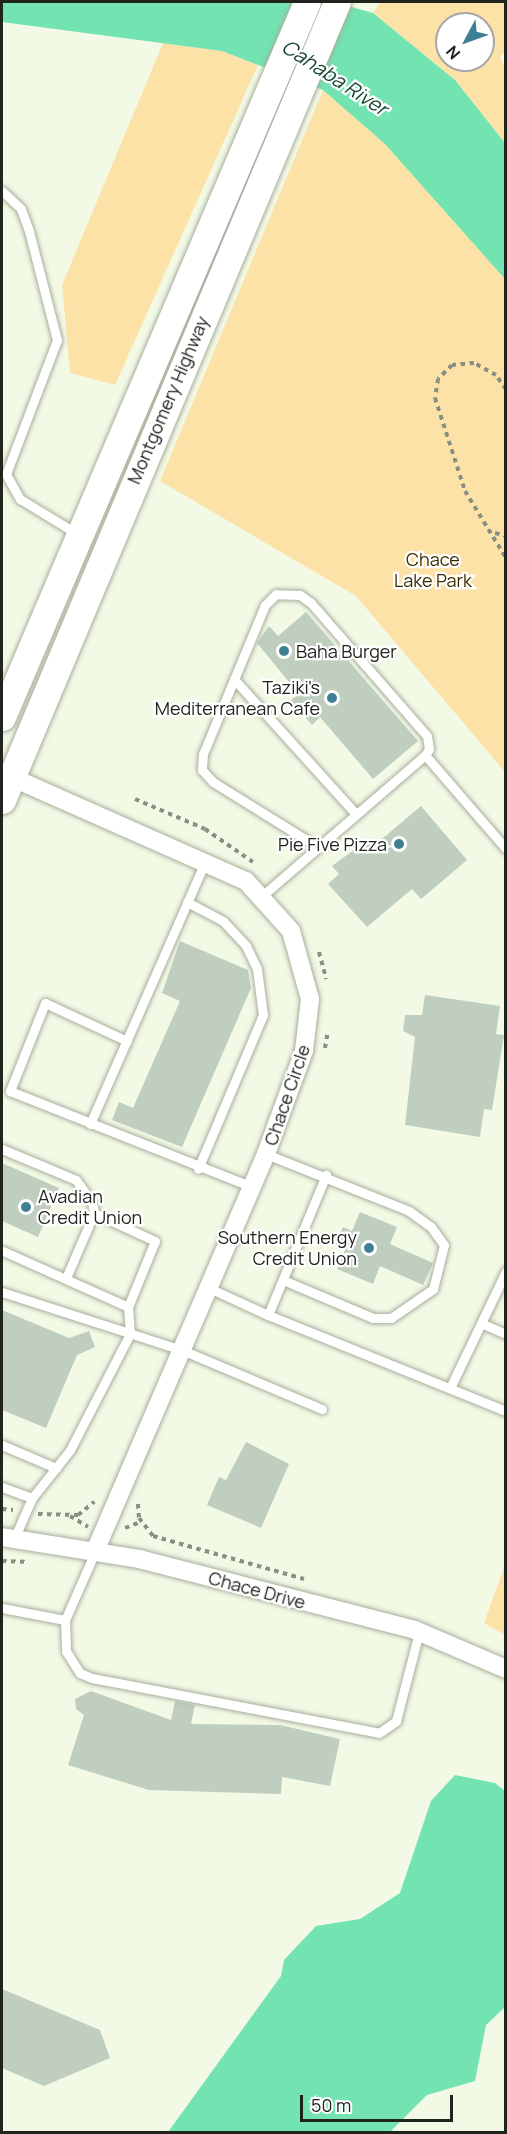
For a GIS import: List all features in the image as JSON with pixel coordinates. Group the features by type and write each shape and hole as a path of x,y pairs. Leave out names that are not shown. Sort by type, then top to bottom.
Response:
{"main road":[{"name":"Montgomery Highway","path":"2,717 307,2"},
{"name":"Montgomery Highway","path":"5,784 337,2"}],"street":[{"name":"Chace Circle","path":"5,784 206,859 263,895 291,931 310,999 304,1051 266,1154 95,1552"},
{"name":"Chace Drive","path":"8,1538 95,1552 419,1632 506,1669"}],"lane":[{"path":"2,191 21,209 29,231 57,340 6,474 20,499 80,535"},
{"path":"263,895 318,848 425,755 427,736 300,595 269,598 234,679 202,770 213,782 318,848"},
{"path":"234,679 357,814"},
{"path":"425,755 506,849"},
{"path":"90,1124 206,859"},
{"path":"187,902 224,921 246,946 257,969 263,1015 198,1169"},
{"path":"127,1041 45,1003 10,1091 198,1169 252,1187"},
{"path":"2,1149 76,1180 94,1213 155,1241 128,1307 129,1334 56,1468 32,1498 26,1512 8,1538"},
{"path":"266,1154 326,1175 422,1218 444,1245 442,1269 426,1296 382,1320 283,1280"},
{"path":"268,1315 326,1175"},
{"path":"66,1278 94,1213"},
{"path":"3,1251 128,1307"},
{"path":"450,1388 506,1271"},
{"path":"209,1288 268,1315 506,1411"},
{"path":"2,1292 182,1350 322,1409"},
{"path":"481,1323 506,1334"},
{"path":"2,1445 56,1468"},
{"path":"2,1486 32,1498"},
{"path":"95,1552 65,1620 66,1651 79,1672 92,1678 379,1733 396,1721 419,1632"},
{"path":"2,1608 65,1620"}],"path":[{"path":"506,389 496,375 474,363 452,365 438,379 435,398 465,491 494,533 506,558"},
{"path":"494,533 506,536"},
{"path":"2,1509 78,1515 101,1492"}],"green space":[{"path":"380,2 505,2 505,51 500,57 505,67 505,143 455,80 445,72 495,72 495,12 435,12 435,64 373,13"},
{"path":"163,43 222,51 258,65 115,385 70,373 62,285"},
{"name":"Chace Lake Park","path":"323,90 385,144 505,279 505,772 356,596 160,481"},
{"path":"505,1565 506,1635 484,1623"}],"water":[{"name":"Cahaba River","path":"2,2 334,2 373,13 435,64 435,72 445,72 455,80 505,143 505,279 385,144 323,90 222,51 2,22"},
{"path":"455,1775 495,1783 505,1791 505,2007 486,2025 475,2081 427,2095 390,2132 168,2132 281,1976 284,1960 316,1926 360,1919 400,1893 431,1801"}],"building":[{"path":"306,612 418,741 373,779 320,717 312,725 291,700 299,694 257,643 269,626 278,636"},
{"path":"421,806 467,860 421,899 412,889 367,927 328,884 339,874 332,866 370,838 376,844"},
{"path":"180,941 248,970 251,988 182,1147 112,1120 119,1102 133,1108 180,1001 162,993"},
{"path":"425,995 500,1006 496,1034 504,1035 492,1110 484,1109 480,1137 405,1125 415,1037 403,1031 405,1015 422,1015"},
{"name":"Avadian Credit Union","path":"2,1163 59,1188 38,1237 2,1221"},
{"name":"Southern Energy Credit Union","path":"360,1212 397,1227 390,1244 433,1263 423,1285 380,1266 373,1284 337,1269 345,1250 335,1246 343,1227 352,1231"},
{"path":"2,1310 69,1338 89,1331 95,1347 77,1355 46,1428 2,1410"},
{"path":"246,1442 289,1464 261,1528 207,1505 219,1477 226,1480"},
{"path":"91,1691 171,1720 175,1701 195,1705 191,1724 280,1725 340,1739 330,1786 282,1777 281,1794 149,1790 68,1765 84,1715 76,1709 75,1699"},
{"path":"2,1989 100,2030 110,2058 44,2086 2,2068"}],"place":[{"name":"Baha Burger","path":"284,651"},
{"name":"Taziki's Mediterranean Cafe","path":"332,698"},
{"name":"Pie Five Pizza","path":"399,844"},
{"name":"Avadian Credit Union","path":"26,1207"},
{"name":"Southern Energy Credit Union","path":"369,1248"}]}
